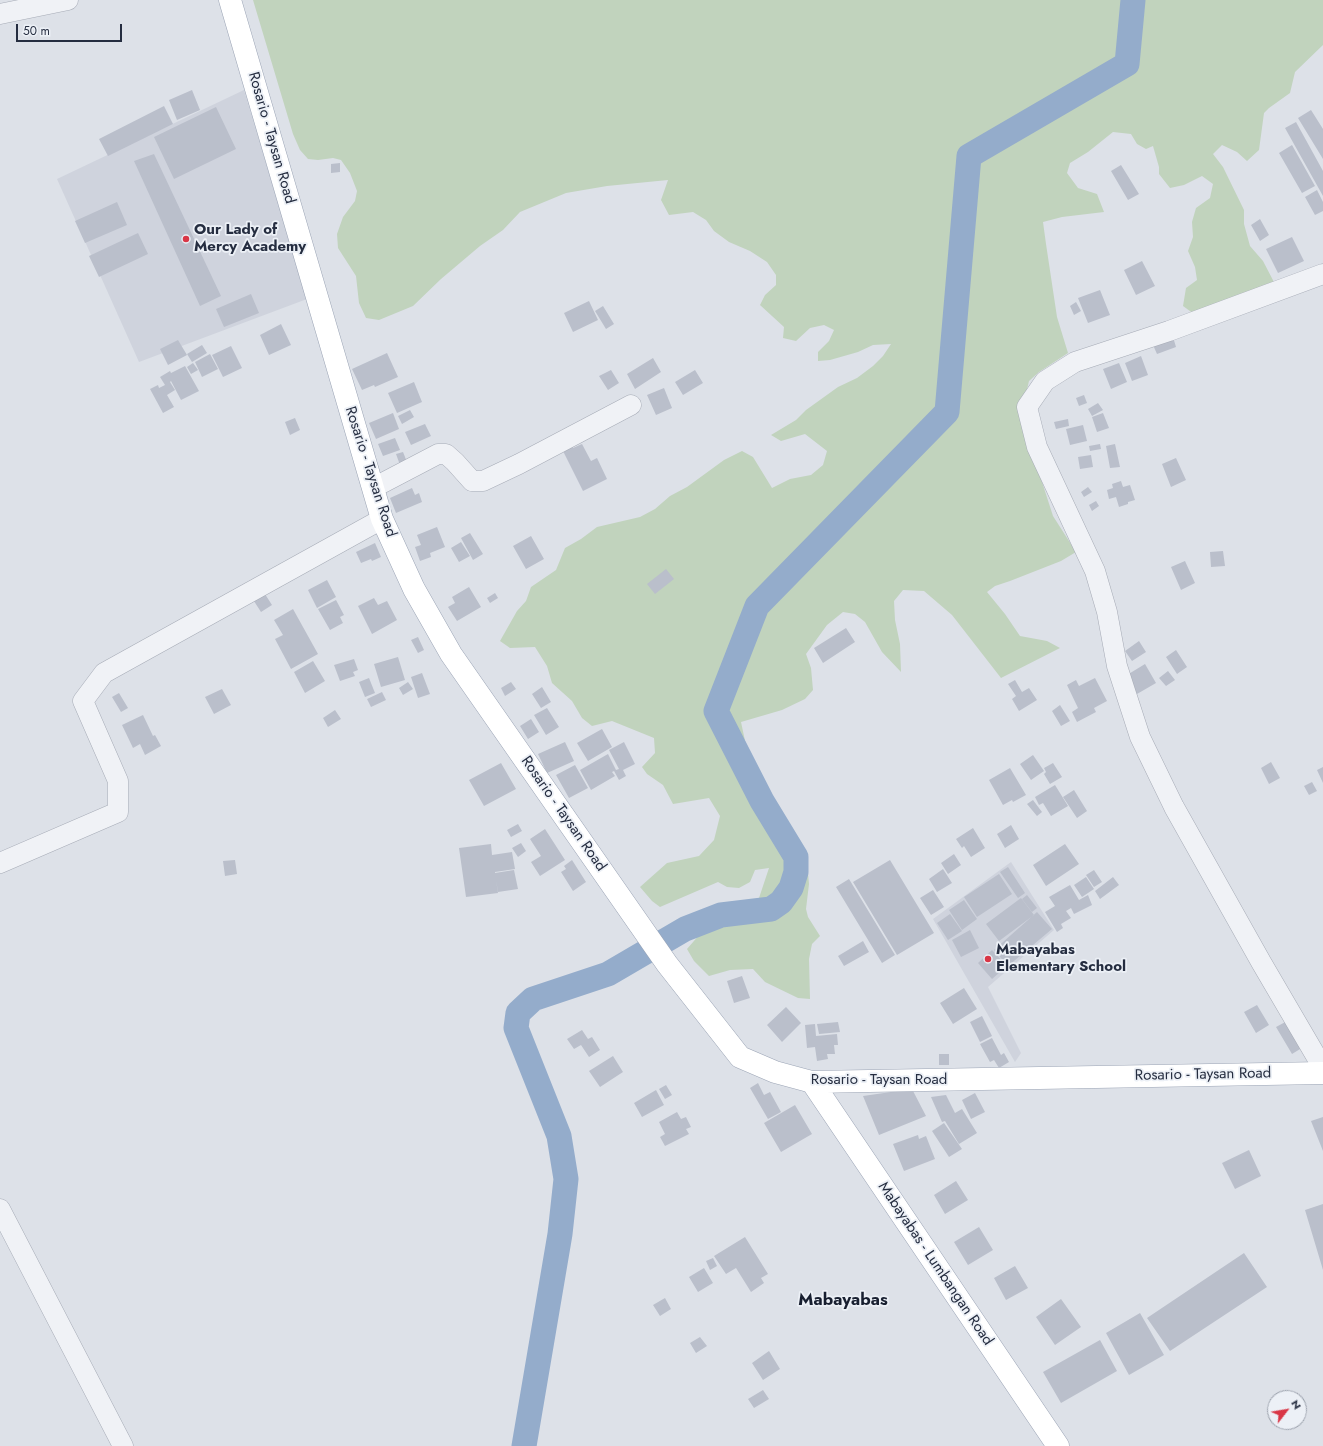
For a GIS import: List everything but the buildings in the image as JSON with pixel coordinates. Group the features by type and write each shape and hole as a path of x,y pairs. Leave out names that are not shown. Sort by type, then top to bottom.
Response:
{"main road":[{"name":"Rosario - Taysan Road","path":"230,0 382,519 414,589 451,654 667,964 740,1057 775,1072 812,1082 1323,1073"},
{"name":"Mabayabas - Lumbangan Road","path":"812,1082 1058,1446"}],"street":[{"path":"0,14 68,0"},
{"path":"1323,274 1170,330 1076,362 1045,381 1027,407 1037,447 1096,571 1107,612 1117,666 1140,737 1174,807 1261,962 1323,1068"},
{"path":"373,488 438,454 446,454 472,481 483,481 519,464 631,404"},
{"path":"0,863 118,812 118,781 83,701 104,673 382,519"},
{"path":"0,1209 123,1446"}],"shaded area":[{"name":"Our Lady of Mercy Academy","path":"244,90 307,299 139,362 57,179"},
{"name":"Mabayabas Elementary School","path":"1011,862 1054,930 988,987 1021,1053 1015,1062 933,919"}],"green space":[{"path":"253,0 1323,0 1323,45 1295,72 1290,93 1264,113 1259,150 1247,161 1237,152 1222,145 1213,154 1223,167 1244,210 1244,224 1250,246 1263,261 1276,286 1194,314 1183,306 1186,288 1197,280 1195,267 1188,251 1193,237 1192,222 1196,208 1210,198 1213,184 1202,176 1184,185 1170,188 1159,174 1159,167 1153,146 1146,149 1137,144 1131,134 1113,132 1088,152 1070,163 1067,173 1078,188 1097,194 1104,212 1062,217 1043,222 1057,317 1068,353 1039,372 1029,381 1023,406 1033,454 1053,516 1076,552 1061,561 995,586 987,592 1005,614 1020,636 1047,641 1060,648 1001,678 952,615 924,591 903,590 894,601 895,620 900,644 901,672 882,652 865,622 855,614 843,612 827,625 806,654 811,668 813,690 805,699 782,710 741,722 750,764 807,863 809,884 806,909 808,917 820,936 812,944 809,959 810,999 798,998 765,982 753,969 730,970 709,976 694,961 687,949 700,934 713,925 734,920 748,911 758,901 769,868 755,870 750,882 739,888 727,887 718,882 660,907 652,901 640,887 667,863 699,856 714,840 720,816 709,798 673,804 663,785 647,774 642,767 655,753 654,738 612,721 592,726 582,718 572,701 552,683 547,666 535,647 510,648 500,641 517,611 526,601 531,587 556,570 565,548 581,539 597,527 640,517 655,509 670,496 687,487 724,460 742,451 753,457 772,488 790,479 811,475 823,465 827,451 805,434 781,441 771,435 796,420 806,410 838,387 857,378 873,366 883,356 891,344 873,345 858,352 830,360 818,361 818,352 829,341 834,330 824,325 810,328 796,341 783,338 784,327 760,305 765,295 776,285 776,275 767,262 750,251 729,242 714,231 706,220 693,212 669,215 661,200 668,180 607,186 566,193 520,212 503,230 480,246 441,279 413,306 379,320 366,318 359,303 356,276 338,248 337,234 343,217 355,201 357,191 350,173 341,160 333,158 318,160 308,159 300,150 293,134"}],"waterway":[{"path":"524,1446 560,1234 566,1179 559,1136 516,1028 518,1013 533,999 608,974 685,929 721,915 771,909 781,902 791,888 796,872 796,857 762,801 716,711 757,606 947,412 969,156 1127,64 1133,0"}],"place":[{"name":"Our Lady of Mercy Academy","path":"186,239"},
{"name":"Mabayabas Elementary School","path":"988,959"}],"district":[{"name":"Mabayabas","path":"843,1301"}]}
